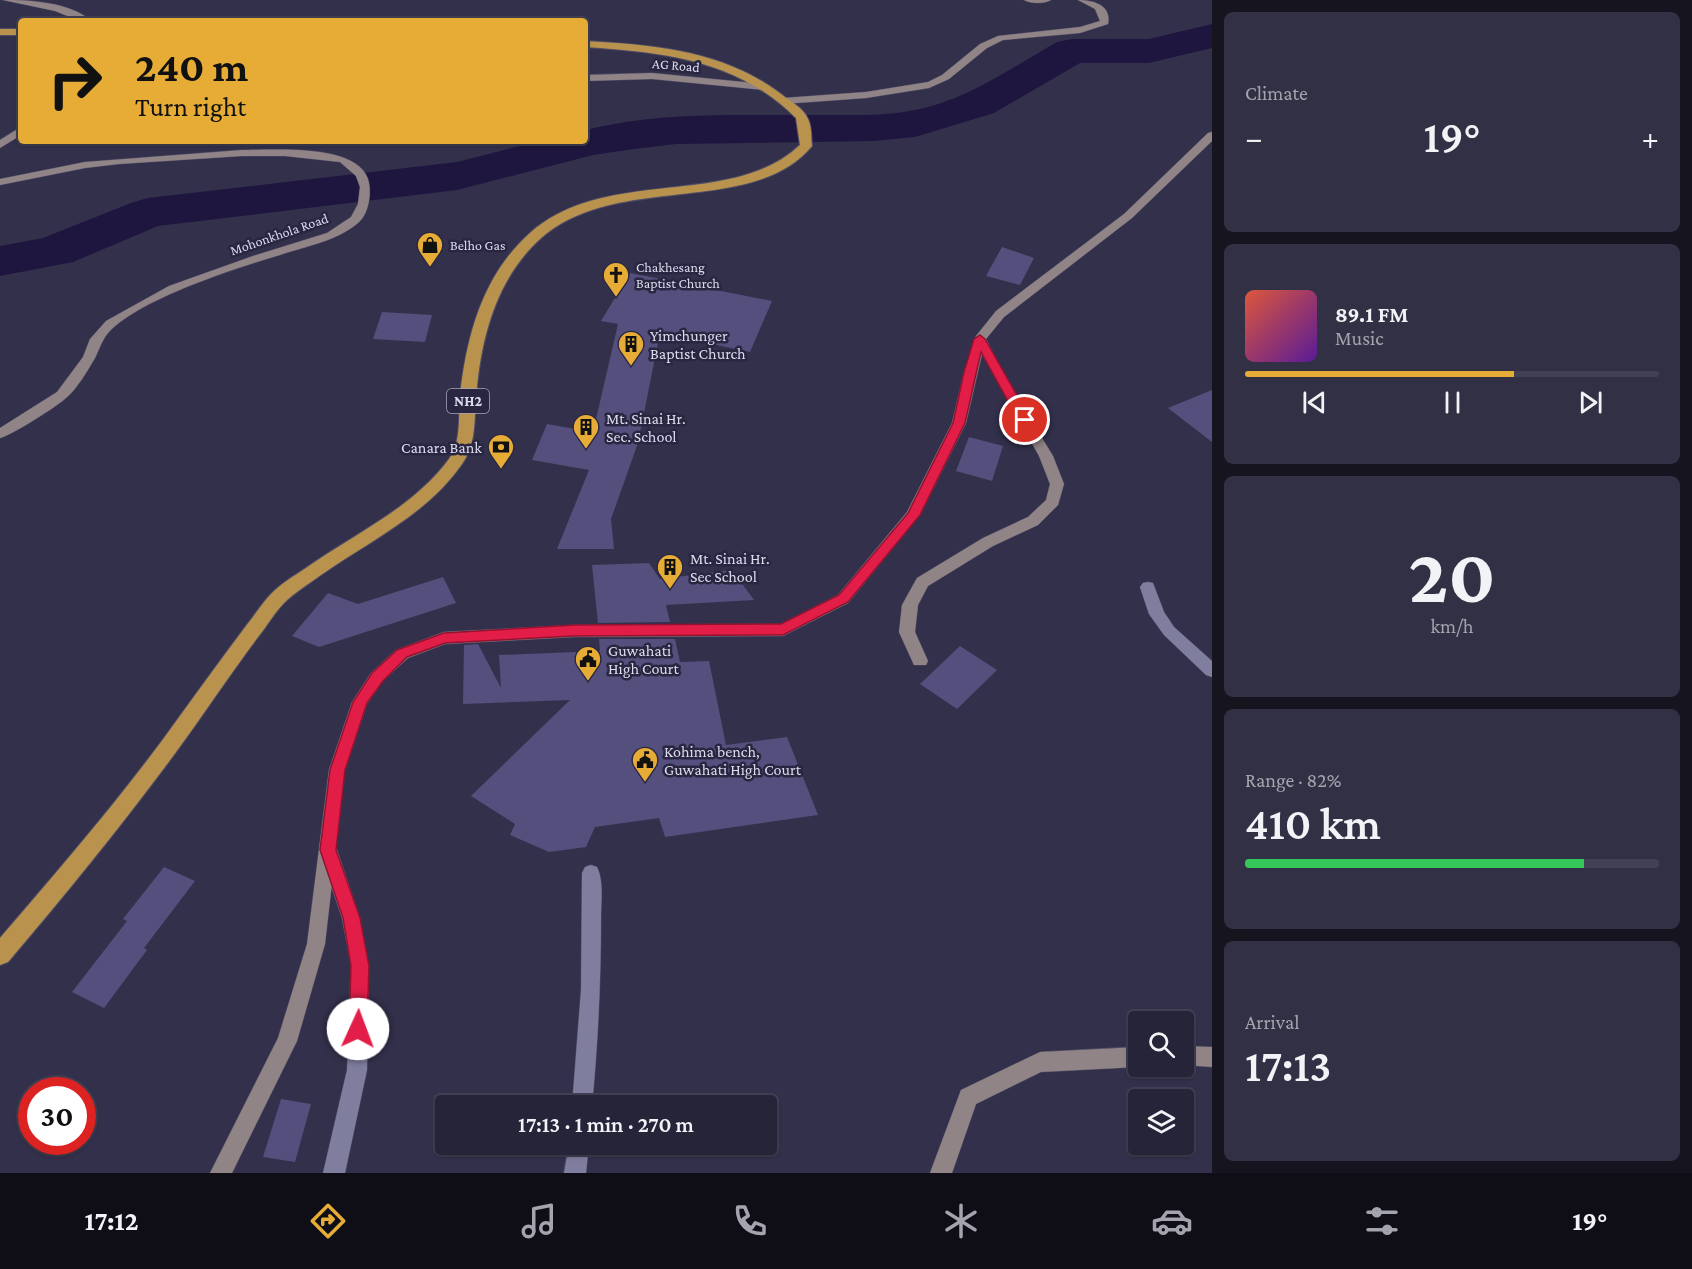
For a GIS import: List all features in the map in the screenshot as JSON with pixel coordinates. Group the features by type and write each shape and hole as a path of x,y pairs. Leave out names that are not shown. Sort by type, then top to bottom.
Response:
{"highway":[{"path":"0,32 18,32"},
{"name":"NH2","path":"0,955 97,841 279,598 332,557 394,517 434,487 458,459 467,430 468,399 477,333 493,287 514,256 538,233 562,218 599,202 738,180 790,162 798,157 806,146 802,118 765,87 741,72 697,56 645,47 588,44"}],"street":[{"path":"7,0 39,4 72,13 81,18"},
{"path":"1028,0 1047,0"},
{"path":"783,101 864,95 936,82 957,70 987,43 1002,38 1087,27 1105,22 1100,8 1082,0"},
{"name":"AG Road","path":"588,78 652,76 765,87"},
{"path":"0,145 18,132"},
{"path":"221,1173 287,1041 316,944 337,770 360,702 377,677 402,654 444,638 574,631 783,630 843,599 913,515 959,423 980,339 1000,314 1128,216 1212,135"},
{"name":"Mohonkhola Road","path":"0,182 119,161 242,153 285,153 344,160 361,175 365,188 363,204 356,219 331,235 257,258 173,289 110,324 96,339 89,357 62,395 0,434"},
{"path":"920,661 907,632 910,605 922,582 988,542 1032,521 1053,502 1057,484 1046,456 1003,384 980,339"},
{"path":"1148,587 1157,614 1169,631 1212,671"},
{"path":"328,850 351,918 360,966 357,1070 334,1173"},
{"path":"583,1095 587,1058 592,929 591,873"},
{"path":"1194,1056 1212,1057"},
{"path":"941,1173 968,1097 1040,1062 1128,1058"},
{"path":"575,1173 577,1155"}],"building":[{"path":"1002,247 1034,258 1020,285 986,276"},
{"path":"630,273 772,301 750,352 660,333 638,443 611,519 614,549 557,549 589,470 532,460 547,424 593,432 618,324 601,321"},
{"path":"382,312 432,315 425,342 373,339"},
{"path":"1212,390 1212,442 1168,408"},
{"path":"969,437 1003,446 992,481 956,471"},
{"name":"Mt. Sinai Hr. Sec School","path":"649,563 660,579 732,570 754,600 666,605 670,622 598,623 592,565"},
{"path":"443,577 456,603 319,647 292,636 328,593 358,604"},
{"path":"599,639 675,639 680,662 709,661 726,745 787,737 818,815 665,837 659,818 595,827 586,847 549,852 510,835 515,824 471,796 570,700 463,704 464,645 478,644 501,688 499,655 600,651"},
{"path":"960,646 997,670 957,709 920,684"},
{"path":"164,867 195,881 144,948 147,950 104,1008 72,992 127,921 123,919"},
{"path":"281,1099 311,1104 295,1162 263,1157"}],"waterway":[{"path":"588,143 676,131 874,128 915,124 979,104 1072,51 1149,51 1212,36"},
{"path":"0,261 55,251 148,213 457,176 583,144"}],"place":[{"name":"Belho Gas","path":"430,268"},
{"name":"Chakhesang Baptist Church","path":"616,298"},
{"name":"Yimchunger Baptist Church","path":"631,367"},
{"name":"Mt. Sinai Hr. Sec. School","path":"586,450"},
{"name":"Canara Bank","path":"501,470"},
{"name":"Mt. Sinai Hr. Sec School","path":"670,590"},
{"name":"Guwahati High Court","path":"588,682"},
{"name":"Kohima bench, Guwahati High Court","path":"645,783"}],"route":[{"path":"358,1029 360,966 351,918 328,850 330,825 337,770 360,702 377,677 402,654 444,638 574,631 783,630 843,599 913,515 959,423 980,339 1025,420"}]}
